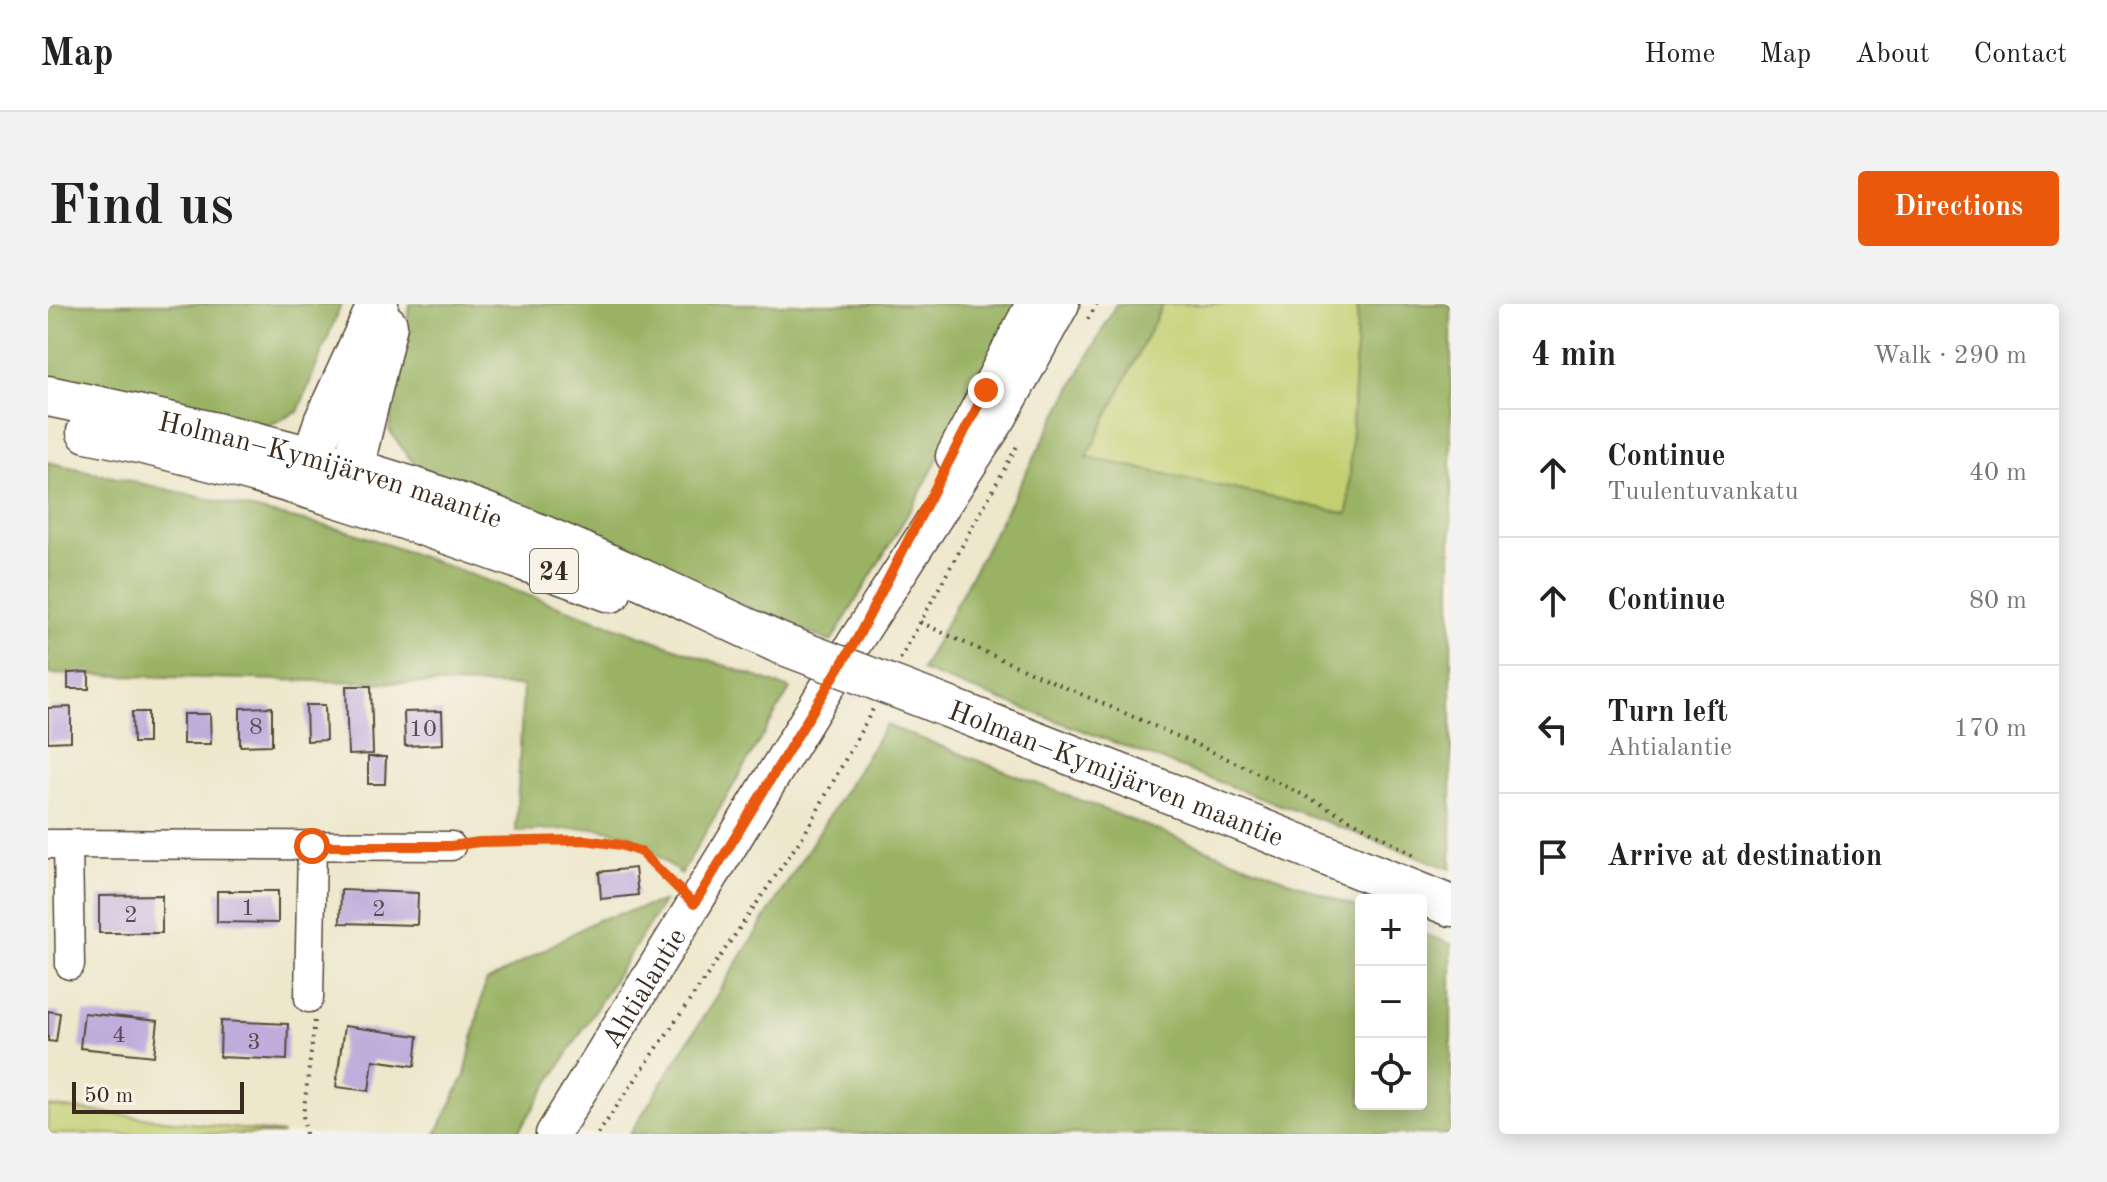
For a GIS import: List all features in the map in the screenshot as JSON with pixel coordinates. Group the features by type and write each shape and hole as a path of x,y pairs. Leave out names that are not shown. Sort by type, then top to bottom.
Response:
{"highway":[{"path":"378,304 337,390 313,457 319,482 341,482 393,304"},
{"name":"Holman–Kymijärven maantie","path":"48,396 265,443 313,457"},
{"name":"Holman–Kymijärven maantie","path":"48,424 202,459 341,482 501,552 684,617 779,643 1244,822 1451,906"}],"main road":[{"name":"Ahtialantie","path":"858,637 1033,304"},
{"name":"Ahtialantie","path":"553,1134 858,637 1000,417 1072,318"}],"street":[{"path":"70,965 58,844 451,846"},
{"path":"309,998 312,846"}],"path":[{"path":"1072,318 1097,304"},
{"path":"899,660 1020,442"},
{"path":"919,622 1265,776 1426,862"},
{"path":"598,1134 805,833 879,699"},
{"path":"451,846 479,842 585,840 621,845 641,852 694,904"},
{"path":"306,1134 303,1116 315,1018 309,998"}],"green space":[{"path":"54,304 341,304 298,412 269,425 48,387 48,309"},
{"path":"410,304 1018,304 918,497 831,642 414,464 389,430"},
{"path":"1116,304 1163,304 1087,457 1348,514 1358,304 1451,304 1451,869 921,670"},
{"path":"1163,304 1358,304 1348,514 1087,457"},
{"path":"48,462 352,532 790,689 681,874 630,835 597,828 516,831 523,686 48,674"},
{"path":"886,725 1355,907 1355,1110 1427,1110 1427,935 1451,944 1451,1134 630,1134"},
{"path":"663,902 517,1134 436,1134 465,1075 485,983 597,920"},
{"path":"48,1106 283,1134 48,1134"}],"building":[{"path":"89,672 89,689 68,689 68,673"},
{"path":"346,686 371,686 373,754 348,755"},
{"path":"306,705 325,705 326,740 307,741"},
{"path":"71,707 71,741 48,742 48,708"},
{"path":"272,707 272,745 240,746 240,708"},
{"path":"442,711 443,744 405,746 404,712"},
{"path":"132,712 148,712 148,743 133,743"},
{"path":"183,714 210,714 211,744 183,744"},
{"path":"368,757 386,757 385,784 368,784"},
{"path":"635,868 638,895 601,899 599,872"},
{"path":"341,890 418,893 417,925 340,923"},
{"path":"217,891 278,891 278,923 217,922"},
{"path":"162,895 162,933 99,933 99,896"},
{"path":"48,1011 60,1013 56,1042 48,1041"},
{"path":"84,1013 158,1021 154,1056 80,1048"},
{"path":"221,1021 288,1024 287,1060 220,1057"},
{"path":"344,1026 418,1036 415,1066 373,1060 369,1091 336,1087"}],"route":[{"path":"312,846 451,846 479,842 585,840 621,845 641,852 694,904 858,637 986,390"}]}
